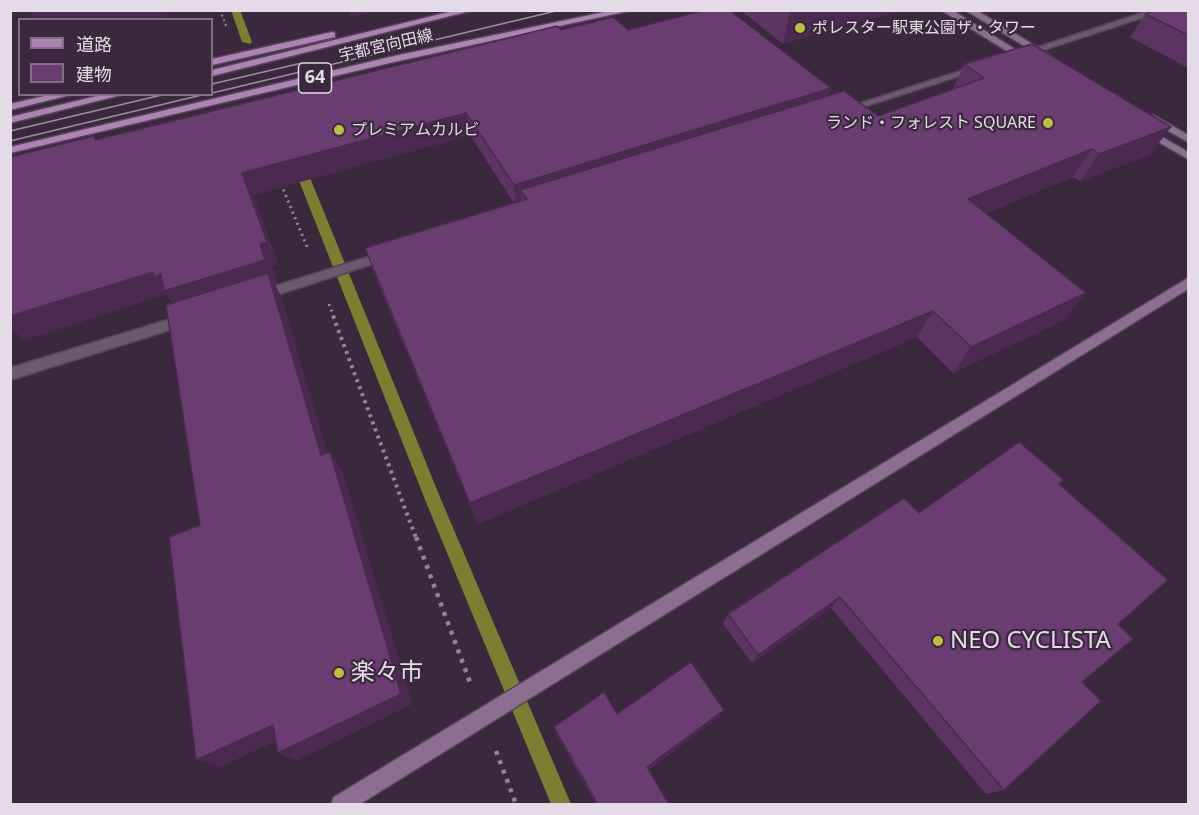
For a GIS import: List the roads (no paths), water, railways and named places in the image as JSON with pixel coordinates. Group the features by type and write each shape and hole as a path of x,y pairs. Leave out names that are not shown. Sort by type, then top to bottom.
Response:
{"main road":[{"name":"宇都宮向田線","path":"213,74 470,10"},
{"name":"宇都宮向田線","path":"10,150 394,59 625,12"},
{"path":"411,67 625,12"},
{"path":"213,62 416,16 447,16"},
{"path":"10,107 60,96"},
{"path":"10,120 112,96"}],"street":[{"path":"945,10 1014,57 1039,67"},
{"path":"969,10 1057,62"},
{"path":"1014,57 1162,10"},
{"path":"827,116 985,66"},
{"path":"1148,115 1188,139"},
{"path":"1139,126 1188,156"},
{"path":"250,299 398,252"},
{"path":"341,804 1188,284"},
{"path":"10,374 193,317"}],"waterway":[{"path":"235,10 247,42"},
{"path":"298,163 434,502 561,804"}],"tram line":[{"path":"213,93 560,10"},
{"path":"213,84 302,63"},
{"path":"10,131 158,96"},
{"path":"10,141 198,96"}],"place":[{"name":"ポレスター駅東公園ザ・タワー","path":"800,28"},
{"name":"ランド・フォレスト SQUARE","path":"1048,123"},
{"name":"プレミアムカルビ","path":"339,130"},
{"name":"NEO CYCLISTA","path":"938,641"},
{"name":"楽々市","path":"339,673"}]}
